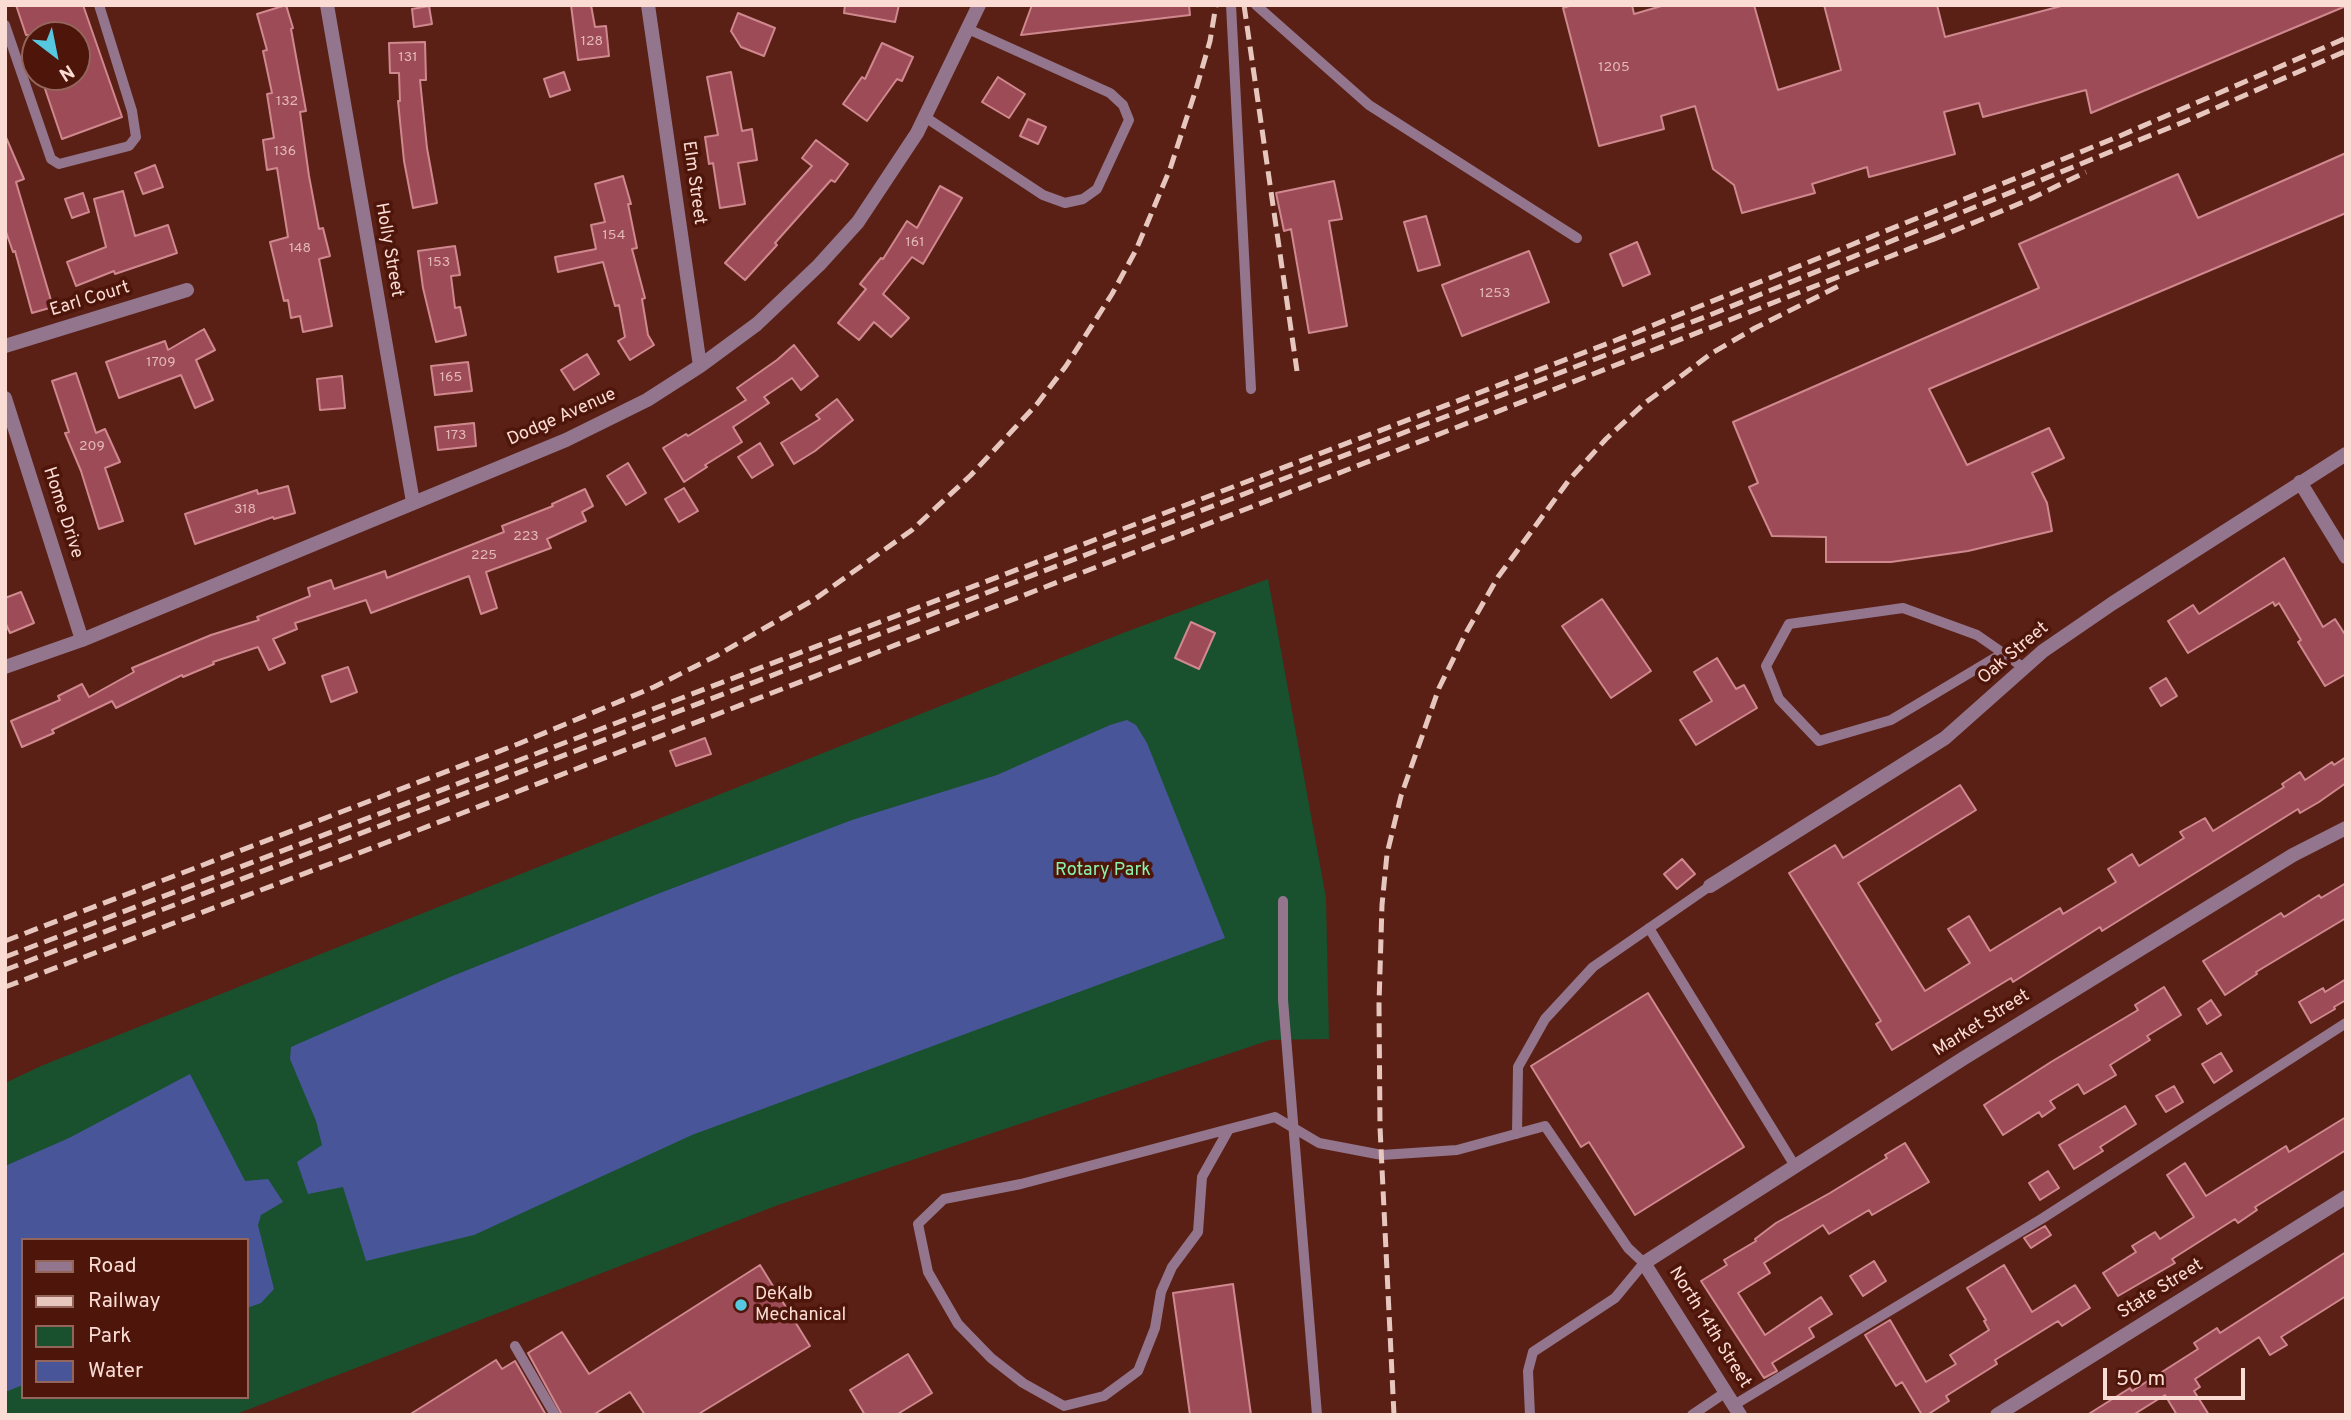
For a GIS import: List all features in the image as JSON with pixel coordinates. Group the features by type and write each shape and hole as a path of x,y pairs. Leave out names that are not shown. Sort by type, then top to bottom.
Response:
{"street":[{"name":"Holly Street","path":"327,5 412,502"},
{"name":"Elm Street","path":"648,5 700,366"},
{"name":"Dodge Avenue","path":"5,667 82,640 510,463 608,420 647,400 700,366 757,324 819,265 858,222 917,133 979,5"},
{"name":"Earl Court","path":"5,346 187,290"},
{"name":"Home Drive","path":"5,398 82,640"},
{"name":"Oak Street","path":"1710,886 1945,738 2043,651 2346,454"},
{"path":"2300,482 2346,557"},
{"name":"Market Street","path":"1644,1263 1964,1058 2293,855 2346,828"},
{"name":"State Street","path":"1997,1415 2346,1197"},
{"name":"North 14th Street","path":"1644,1263 1737,1410"}],"lane":[{"path":"5,25 51,159 59,164 129,146 136,136 132,111 99,5"},
{"path":"1231,5 1251,389"},
{"path":"1256,5 1369,105 1577,238"},
{"path":"925,117 1043,195 1065,203 1083,200 1097,189 1129,120 1124,104 1110,93 968,29"},
{"path":"2003,653 1891,720 1819,741 1779,699 1766,666 1788,624 1903,608 1977,635 2003,653 2024,668"},
{"path":"1517,1134 1518,1067 1545,1019 1593,967 1710,886"},
{"path":"1283,901 1283,1000 1317,1415"},
{"path":"1649,928 1796,1166"},
{"path":"1737,1410 2346,1023"},
{"path":"1229,1129 1202,1177 1198,1232 1172,1267 1161,1292 1155,1328 1138,1371 1104,1396 1064,1406 1012,1375 958,1324 928,1272 918,1224 944,1199 1021,1184 1229,1129 1275,1117 1319,1143 1382,1155 1457,1150 1545,1126 1628,1248 1644,1263 1615,1298 1533,1352 1528,1371 1530,1415"},
{"path":"515,1346 555,1415"},
{"path":"1692,1415 1726,1392"}],"green space":[{"name":"Rotary Park","path":"1268,579 1326,898 1329,1039 1270,1040 778,1205 234,1415 5,1415 5,1083 41,1066 1123,633"}],"water":[{"path":"1127,720 1136,725 1147,743 1225,938 692,1135 474,1235 366,1261 343,1187 308,1194 297,1162 322,1145 316,1121 290,1059 291,1047 450,977 660,893 852,820 997,775"},
{"path":"190,1074 245,1181 268,1179 283,1202 261,1215 258,1225 274,1289 261,1303 248,1308 248,1238 21,1238 21,1386 5,1392 5,1166 69,1138"}],"building":[{"path":"16,5 83,5 89,21 21,21"},
{"path":"286,5 293,28 291,29 306,111 300,112 309,176 319,229 323,228 330,256 319,259 332,326 303,332 300,316 291,318 288,300 284,301 270,242 288,237 277,168 267,170 263,140 274,138 267,94 272,93 263,51 267,50 257,14"},
{"path":"571,5 591,5 595,27 606,26 609,56 578,60"},
{"path":"845,5 899,5 895,22 844,13"},
{"path":"1032,5 1189,5 1190,15 1021,35"},
{"path":"1572,5 1632,5 1634,14 1665,5 1754,5 1778,90 1841,70 1824,5 1937,5 1945,37 2065,5 2346,6 2091,113 2086,90 1983,117 1979,103 1944,112 1955,154 1869,177 1867,167 1812,184 1815,193 1742,213 1734,185 1713,169 1695,106 1661,116 1664,129 1599,146 1563,8"},
{"path":"429,6 432,24 414,27 412,9"},
{"path":"738,13 775,28 764,56 741,47 731,31"},
{"path":"91,28 122,117 62,139 46,91 91,91"},
{"path":"425,42 426,80 420,80 427,148 437,203 413,208 404,161 398,101 399,73 390,73 389,43"},
{"path":"882,43 913,57 902,81 897,79 867,121 843,104 862,77 865,79"},
{"path":"564,72 570,90 550,97 544,79"},
{"path":"731,72 742,131 752,129 757,160 738,163 745,204 720,208 713,163 709,164 705,137 718,135 707,77"},
{"path":"998,77 1025,94 1009,118 982,102"},
{"path":"1028,119 1046,127 1038,144 1020,136"},
{"path":"5,135 24,179 16,182 53,307 32,313 15,251 13,252 5,229"},
{"path":"816,140 848,164 835,182 831,180 745,280 725,263 812,166 802,158"},
{"path":"2346,153 2346,213 1929,389 1967,465 2049,428 2064,458 2032,473 2047,503 2052,531 1968,551 1891,562 1826,562 1826,537 1772,536 1749,487 1758,483 1733,422 2039,288 2019,244 2178,174 2198,218"},
{"path":"155,165 163,187 143,194 135,173"},
{"path":"623,176 631,204 628,204 637,248 632,249 645,298 642,299 648,335 654,345 630,360 618,341 625,337 619,305 615,306 603,262 558,272 555,257 596,249 591,225 605,222 595,184"},
{"path":"1334,181 1342,219 1329,221 1347,326 1309,333 1291,229 1284,231 1276,193"},
{"path":"940,186 962,198 923,264 912,257 883,294 909,318 891,337 874,322 859,340 838,323 866,289 860,284 881,258 883,259 907,221 917,228"},
{"path":"123,191 135,236 168,225 177,253 115,274 114,271 76,286 67,262 106,247 94,199"},
{"path":"83,193 89,212 72,218 65,199"},
{"path":"1426,216 1440,265 1418,271 1404,222"},
{"path":"1637,242 1650,274 1623,286 1610,254"},
{"path":"455,246 460,275 451,276 455,308 460,307 466,335 436,342 423,288 418,251"},
{"path":"1529,251 1549,302 1462,336 1442,285"},
{"path":"204,329 215,350 196,360 213,400 195,408 181,375 119,398 106,362 165,341 168,350"},
{"path":"794,345 818,376 801,390 792,378 764,397 769,403 733,427 742,442 684,482 663,448 686,434 688,436 746,400 737,388"},
{"path":"587,354 599,374 574,390 561,370"},
{"path":"468,362 472,391 435,395 431,366"},
{"path":"76,373 96,433 105,429 120,462 105,468 123,521 99,529 81,471 65,433 69,432 52,381"},
{"path":"342,376 345,408 320,410 317,379"},
{"path":"837,399 853,420 815,451 794,464 781,443 820,419 816,415"},
{"path":"474,423 476,446 438,450 435,427"},
{"path":"760,443 773,465 752,478 738,457"},
{"path":"628,463 646,493 626,505 607,476"},
{"path":"288,486 295,513 274,519 273,517 195,544 185,514 257,490 258,494"},
{"path":"684,488 698,511 679,522 665,499"},
{"path":"585,489 593,506 582,512 586,521 547,539 551,548 486,572 497,608 481,614 469,576 371,613 366,600 295,623 297,629 273,639 285,663 269,670 258,647 213,662 214,664 183,677 182,675 116,708 112,701 22,747 11,721 60,700 58,696 82,684 89,697 134,672 132,668 211,635 259,620 257,617 310,596 308,588 331,580 334,589 385,571 387,578 504,532 502,526 553,506 552,504"},
{"path":"2284,558 2323,627 2335,619 2346,636 2346,674 2325,686 2298,642 2301,640 2279,603 2275,606 2273,602 2188,653 2168,621 2193,605 2199,614"},
{"path":"21,592 34,623 10,633 5,622 5,598"},
{"path":"1602,599 1651,671 1611,698 1562,626"},
{"path":"1191,622 1215,633 1199,669 1175,658"},
{"path":"1717,658 1736,689 1744,685 1757,708 1696,745 1680,720 1712,701 1694,672"},
{"path":"348,667 357,692 331,702 322,676"},
{"path":"2166,678 2177,696 2161,706 2150,688"},
{"path":"705,738 711,754 676,766 670,751"},
{"path":"2346,757 2346,783 2319,802 2300,813 2298,809 2102,931 2100,927 2013,982 2011,978 1892,1050 1876,1024 1881,1021 1789,873 1835,845 1843,858 1960,785 1976,810 1858,883 1925,991 1970,963 1948,929 1969,916 1990,951 2060,908 2063,914 2116,882 2108,869 2132,854 2139,866 2184,838 2180,832 2205,818 2213,831 2284,787 2282,784 2300,772 2305,780 2332,762 2334,765"},
{"path":"1682,859 1695,874 1677,889 1664,874"},
{"path":"2346,883 2346,918 2256,972 2257,974 2225,995 2203,961 2281,913 2284,917 2319,895 2321,898"},
{"path":"2346,979 2346,1000 2311,1023 2299,1002 2323,988 2325,992"},
{"path":"2164,987 2181,1015 2147,1036 2150,1040 2110,1065 2116,1075 2084,1094 2078,1084 2050,1101 2055,1108 2042,1117 2039,1112 2003,1135 1984,1105 2138,1010 2135,1005"},
{"path":"1648,993 1744,1147 1635,1215 1589,1142 1581,1147 1531,1066"},
{"path":"2211,1000 2221,1015 2207,1024 2198,1009"},
{"path":"2221,1053 2232,1071 2214,1083 2202,1064"},
{"path":"2174,1086 2183,1102 2166,1112 2156,1096"},
{"path":"2125,1106 2136,1124 2100,1147 2103,1151 2074,1169 2059,1145"},
{"path":"2346,1117 2346,1150 2255,1207 2257,1210 2238,1223 2235,1219 2172,1259 2175,1263 2118,1296 2103,1273 2136,1252 2132,1246 2155,1232 2160,1239 2194,1217 2167,1175 2185,1163 2206,1196 2286,1146 2289,1152"},
{"path":"1905,1143 1929,1182 1872,1215 1869,1210 1829,1234 1823,1225 1764,1263 1770,1273 1738,1293 1765,1335 1821,1297 1832,1314 1809,1328 1814,1337 1772,1363 1777,1371 1764,1378 1701,1281 1727,1265 1724,1260 1756,1241 1755,1239 1776,1223 1887,1158 1885,1155"},
{"path":"2048,1171 2059,1188 2040,1200 2029,1183"},
{"path":"2045,1226 2051,1235 2031,1248 2024,1238"},
{"path":"2346,1252 2346,1296 2281,1337 2287,1345 2270,1355 2259,1337 2195,1379 2200,1387 2194,1391 2209,1415 2177,1415 2165,1395 2133,1415 2087,1415 2130,1388 2132,1391 2198,1349 2194,1343 2217,1328 2220,1333"},
{"path":"1874,1261 1886,1281 1863,1296 1850,1276"},
{"name":"DeKalb Mechanical","path":"760,1265 810,1346 697,1415 645,1415 630,1392 593,1415 562,1415 528,1353 562,1332 589,1374"},
{"path":"2004,1265 2032,1312 2075,1285 2090,1308 2062,1326 2058,1321 1995,1360 1997,1364 1946,1396 1949,1401 1927,1415 1922,1415 1902,1382 1896,1386 1865,1335 1890,1320 1926,1382 1956,1364 1950,1355 1989,1330 1967,1288"},
{"path":"1233,1284 1251,1415 1190,1415 1173,1293"},
{"path":"908,1354 932,1393 896,1415 865,1415 850,1390"},
{"path":"496,1360 502,1369 515,1361 546,1415 409,1415"}],"railway":[{"path":"5,941 518,744 654,687 716,656 815,599 912,530 971,475 1037,404 1066,366 1112,294 1136,250 1170,169 1210,41 1216,5"},
{"path":"1244,5 1297,371"},
{"path":"5,957 1614,341 2115,138 2346,38"},
{"path":"5,970 1710,315 2186,121 2346,51"},
{"path":"1932,240 2028,200 2086,172"},
{"path":"5,987 385,843 1540,395 1939,237"},
{"path":"1394,1415 1380,1127 1379,1004 1382,905 1387,854 1401,796 1439,688 1498,577 1569,480 1606,439 1645,403 1712,353 1841,285"}],"place":[{"name":"DeKalb Mechanical","path":"741,1305"}]}
